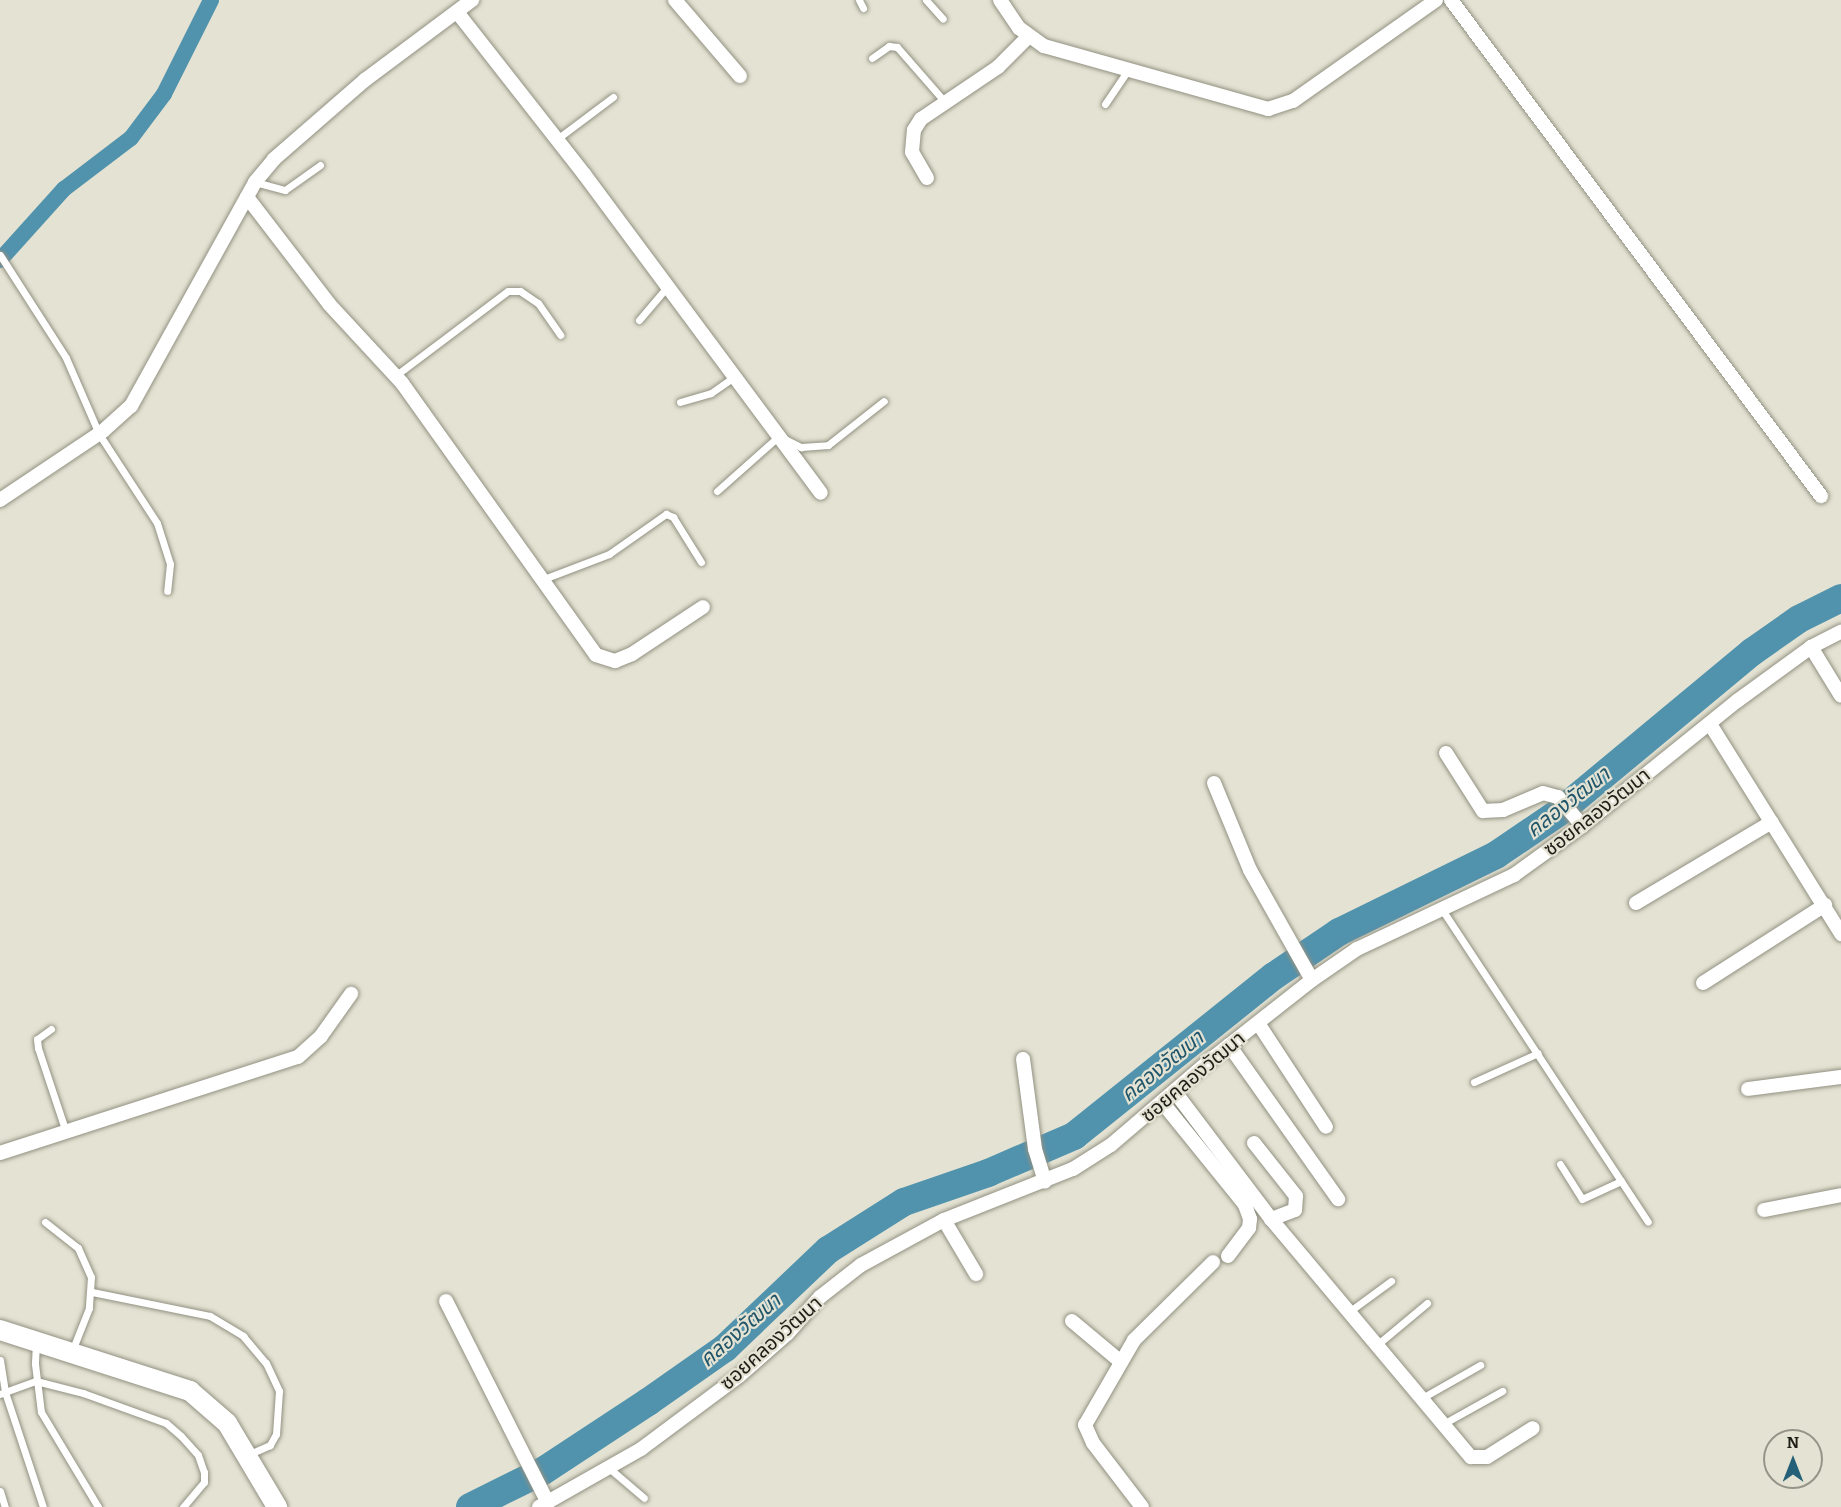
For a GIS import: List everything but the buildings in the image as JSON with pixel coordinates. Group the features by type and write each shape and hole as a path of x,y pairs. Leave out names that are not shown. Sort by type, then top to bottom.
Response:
{"main road":[{"path":"0,1330 37,1339 190,1391 226,1423 248,1455 277,1507"}],"street":[{"path":"675,0 740,76"},
{"path":"1000,0 1028,37 1044,46 1236,102 1279,108 1436,0"},
{"path":"1451,0 1821,496"},
{"path":"0,500 121,417 144,388 255,182 316,120 469,1"},
{"path":"457,12 735,376 821,493"},
{"path":"927,178 912,152 914,130 921,119 998,68 1028,37"},
{"path":"247,197 329,304 395,376 585,644 596,655 615,661 632,654 703,607"},
{"name":"ซอยคลองวัฒนา","path":"543,1505 609,1468 739,1376 787,1334 820,1297 861,1265 944,1220 1111,1145 1229,1045 1312,980 1357,949 1443,911 1514,875 1582,826 1811,647 1841,633"},
{"path":"1811,647 1841,696"},
{"path":"1710,724 1841,934"},
{"path":"1446,753 1483,811 1503,810 1535,794 1557,797 1582,826"},
{"path":"1214,783 1250,870 1312,980"},
{"path":"1636,903 1772,822"},
{"path":"1703,983 1824,905"},
{"path":"0,1153 298,1057 321,1036 351,994"},
{"path":"1258,1023 1326,1127"},
{"path":"1229,1045 1338,1198"},
{"path":"1023,1059 1035,1149 1043,1176"},
{"path":"1748,1089 1841,1077"},
{"path":"1175,1092 1271,1219 1378,1344 1462,1448 1478,1459 1533,1428"},
{"path":"1162,1102 1245,1205 1250,1219 1248,1228 1228,1256"},
{"path":"1254,1143 1296,1196 1295,1210 1271,1219"},
{"path":"1764,1210 1841,1195"},
{"path":"944,1220 976,1274"},
{"path":"1142,1507 1093,1443 1086,1425 1121,1362 1144,1328 1213,1262"},
{"path":"446,1301 537,1485 543,1505"},
{"path":"1072,1321 1121,1362"}],"lane":[{"path":"859,0 863,8"},
{"path":"926,0 943,19"},
{"path":"872,58 889,46 897,46 945,102"},
{"path":"1105,104 1128,70"},
{"path":"556,140 614,97"},
{"path":"255,182 285,190 320,165"},
{"path":"0,255 66,358 99,434 157,523 170,564 167,591"},
{"path":"639,320 667,287"},
{"path":"395,376 508,291 520,291 538,303 560,335"},
{"path":"680,402 711,393 735,376"},
{"path":"717,491 779,436 801,447 814,449 828,445 884,400"},
{"path":"541,580 609,554 666,514 673,517 701,562"},
{"path":"1443,911 1648,1222"},
{"path":"51,1029 37,1039 38,1048 66,1132"},
{"path":"1474,1082 1538,1053"},
{"path":"1560,1164 1582,1199 1621,1180"},
{"path":"45,1222 78,1248 87,1262 92,1292 72,1351"},
{"path":"1350,1311 1391,1281"},
{"path":"92,1292 210,1316 243,1336 266,1363 279,1391 276,1434 270,1445 248,1455"},
{"path":"1378,1344 1427,1303"},
{"path":"37,1339 36,1382 41,1412 98,1507"},
{"path":"0,1360 2,1393 44,1507"},
{"path":"1422,1398 1480,1365"},
{"path":"2,1393 36,1382 83,1393 166,1423 198,1455 204,1472 204,1482 183,1507"},
{"path":"1443,1424 1502,1391"},
{"path":"609,1468 644,1498"},
{"path":"0,1491 5,1507"}],"waterway":[{"path":"0,260 64,189 131,138 164,94 211,0"},
{"name":"คลองวัฒนา","path":"470,1507 543,1471 725,1348 828,1250 904,1202 988,1173 1074,1136 1274,976 1339,932 1496,855 1558,813 1752,652 1799,619 1841,598"}]}
